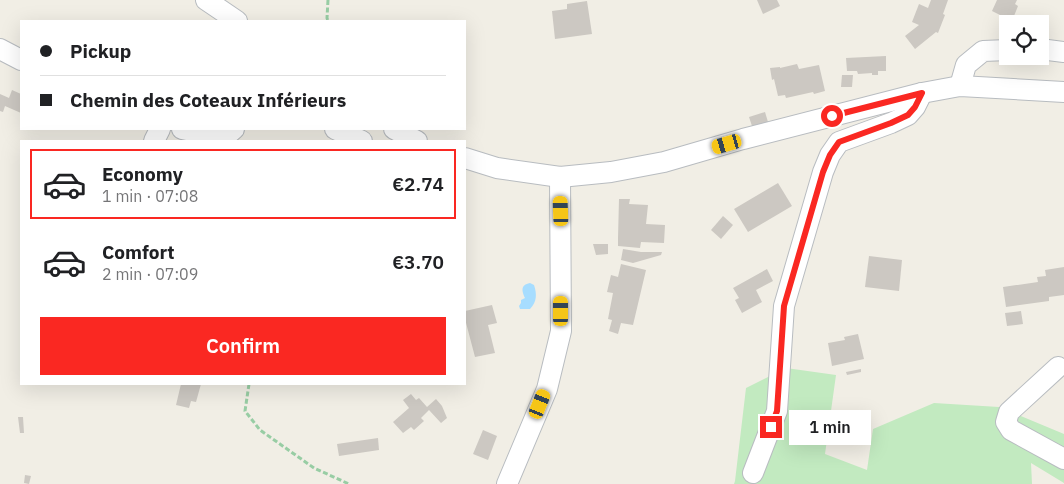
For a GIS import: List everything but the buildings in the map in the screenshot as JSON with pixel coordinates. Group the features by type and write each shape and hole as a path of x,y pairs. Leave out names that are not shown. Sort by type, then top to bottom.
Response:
{"street":[{"path":"206,0 236,20"},
{"path":"0,49 20,59"},
{"path":"960,86 966,65 984,51 999,50"},
{"path":"1049,50 1064,52"},
{"path":"466,158 497,168 560,177 611,172 664,162 743,139 922,93 960,86 1064,92"},
{"path":"753,473 777,411 784,306 823,172 830,155 839,142 908,115 915,107 922,93"},
{"path":"187,130 216,136 226,136 233,130"},
{"path":"337,130 360,140"},
{"path":"396,130 414,140"},
{"path":"507,484 547,388 561,331 560,177"},
{"path":"1058,367 1009,412 1006,422 1011,430 1064,459"}],"path":[{"path":"328,0 328,20"},
{"path":"249,385 245,410 260,430 314,468 349,484"}],"green space":[{"path":"786,368 836,375 825,454 867,470 873,429 934,403 999,407 1064,434 1064,483 1031,463 1032,484 734,484 746,388"}],"water":[{"path":"530,283 535,288 535,301 530,309 520,309 521,300 525,298 523,287"}],"route":[{"path":"771,427 777,411 784,306 823,172 830,155 839,142 908,115 915,107 922,93 832,116"}]}
